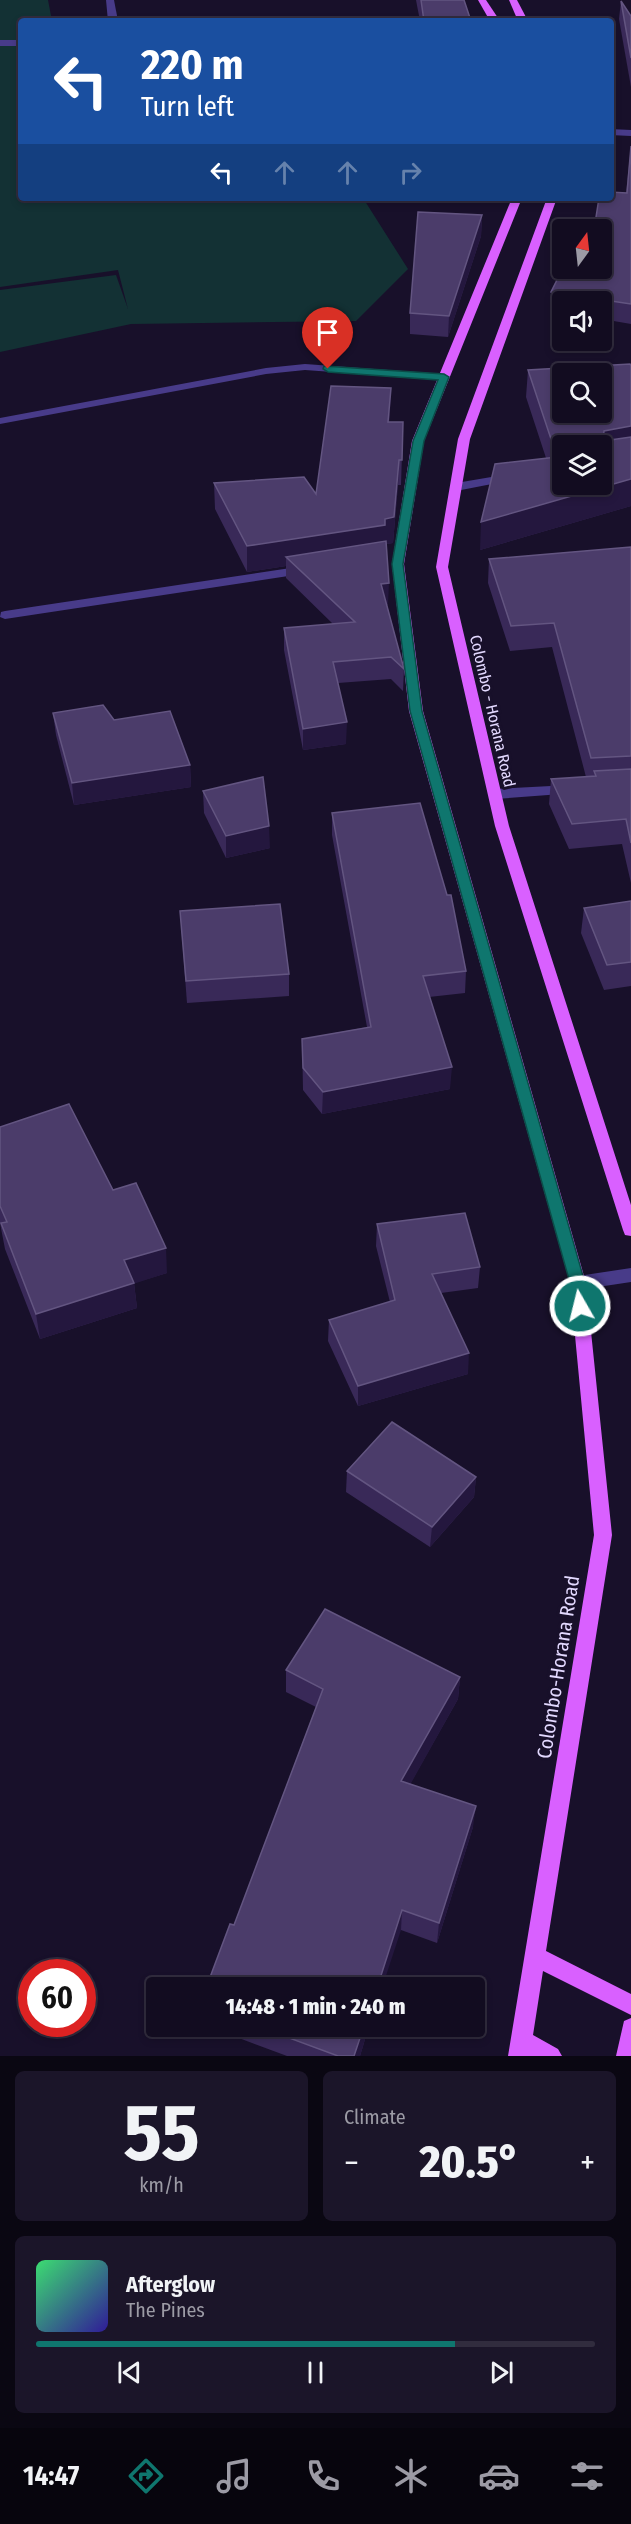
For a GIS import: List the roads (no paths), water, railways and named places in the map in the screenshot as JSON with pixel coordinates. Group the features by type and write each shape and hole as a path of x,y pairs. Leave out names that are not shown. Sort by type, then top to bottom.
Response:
{"main road":[{"path":"482,0 493,18"},
{"path":"513,0 522,18"},
{"path":"516,201 418,441 393,556 398,564 416,711 578,1283"},
{"name":"Colombo - Horana Road","path":"551,201 464,439 442,567 502,826 631,1230"},
{"name":"Colombo-Horana Road","path":"520,2048 537,1957 603,1535 578,1283"},
{"path":"537,1957 631,2005"},
{"path":"627,2056 631,2028"},
{"path":"520,2048 551,2056"}],"street":[{"path":"110,0 113,18"},
{"path":"0,43 18,42"},
{"path":"614,132 631,133"},
{"path":"0,421 266,371 305,367 444,377"},
{"path":"456,488 520,477"},
{"path":"5,615 318,568"},
{"path":"495,794 586,789"},
{"path":"578,1283 631,1275"}]}
